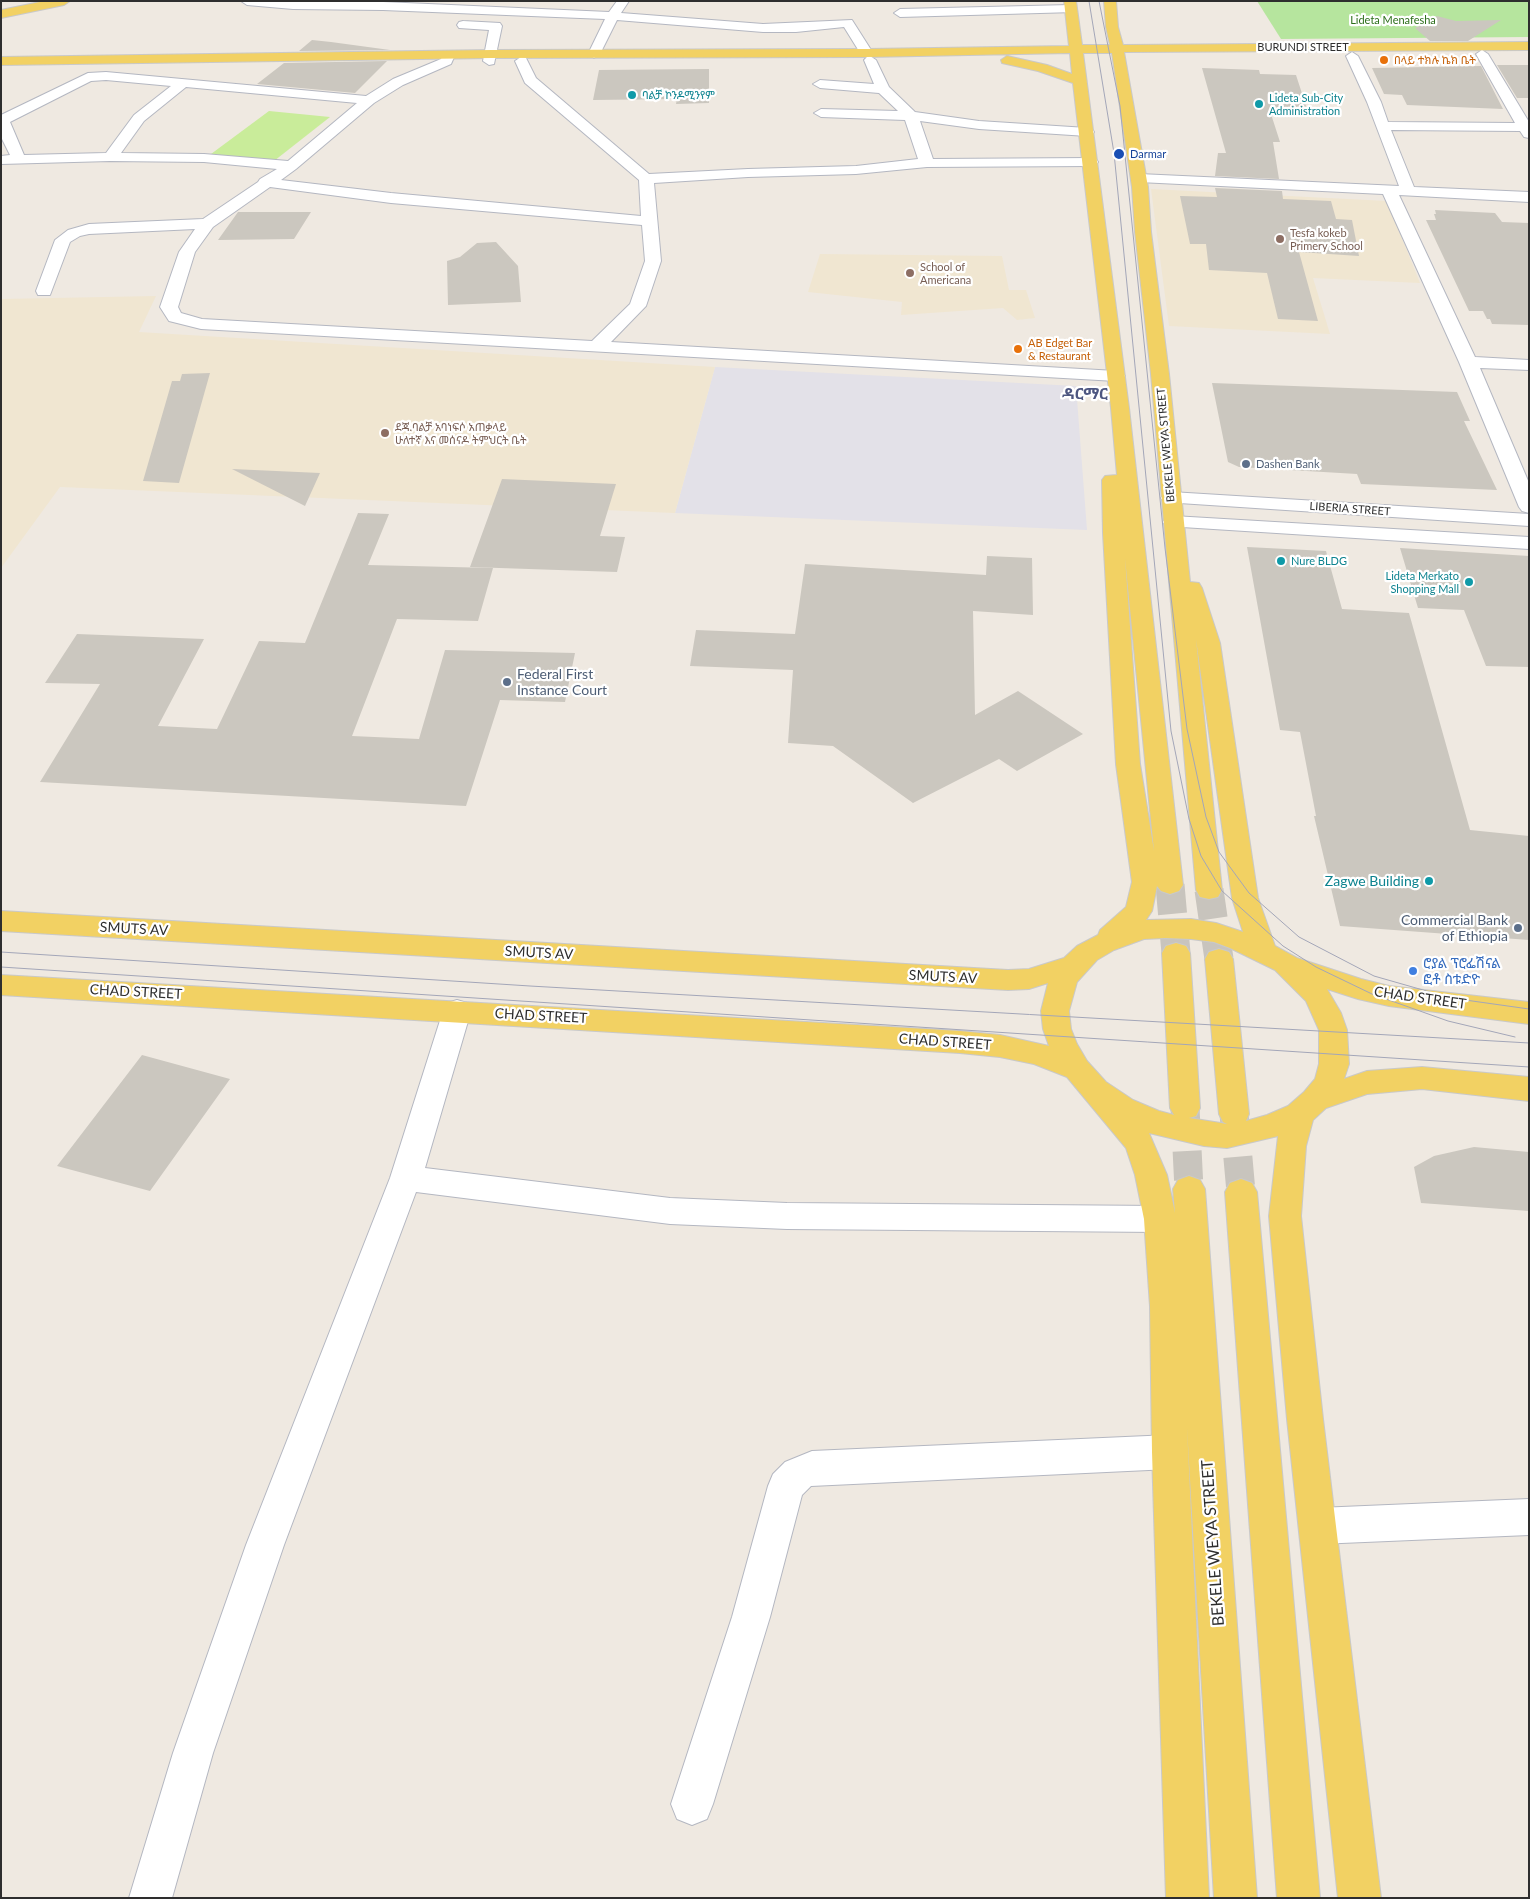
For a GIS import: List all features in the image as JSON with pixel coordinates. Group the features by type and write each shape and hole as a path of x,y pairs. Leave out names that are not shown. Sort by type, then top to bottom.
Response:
{"main road":[{"path":"1,8 31,1"},
{"path":"1,14 64,1"},
{"name":"BEKELE WEYA STREET","path":"1110,1 1112,27 1139,183 1172,498 1209,890"},
{"path":"1070,5 1081,81 1120,408 1170,885"},
{"path":"1018,49 1052,41 1074,28"},
{"name":"BURUNDI STREET","path":"1118,53 1529,46"},
{"path":"490,58 521,61 868,57 1018,49 1077,53"},
{"path":"1,61 490,58 594,54 1003,59 1077,53"},
{"name":"BURUNDI STREET","path":"1077,53 1352,56 1529,54"},
{"path":"1,68 447,58"},
{"path":"1003,59 1042,68 1081,81"},
{"path":"1120,408 1111,435 1112,533 1128,764 1145,882 1139,910 1104,943 1087,953 1074,965 1064,979 1055,1011 1057,1028 1063,1046 1077,1069 1139,1142 1152,1174 1160,1219 1167,1306 1170,1452 1188,1898"},
{"path":"1174,532 1209,643 1245,898 1274,957 1316,994 1327,1012 1336,1047 1334,1064 1328,1083 1307,1107 1291,1146 1285,1216 1305,1419 1360,1898"},
{"name":"SMUTS AV","path":"1,921 1008,980 1029,979 1074,965"},
{"name":"CHAD STREET","path":"1104,943 1122,935 1142,930 1182,929 1216,933 1358,989 1389,996 1529,1012"},
{"path":"1176,953 1185,1108"},
{"path":"1218,958 1234,1114"},
{"name":"CHAD STREET","path":"1,984 960,1042 1000,1046 1038,1054 1077,1069"},
{"path":"1098,1092 1122,1108 1153,1122 1204,1134 1227,1136 1275,1125 1307,1107 1366,1082 1422,1078 1529,1089"},
{"name":"BEKELE WEYA STREET","path":"1189,1189 1236,1898"},
{"path":"1241,1192 1299,1898"}],"street":[{"path":"247,1 293,5 383,6 613,16 763,28 796,28 848,23"},
{"path":"594,54 613,16 623,1"},
{"path":"900,14 1070,5"},
{"path":"843,9 848,23 884,89 911,116 927,163"},
{"path":"451,10 449,24 496,26 490,58"},
{"path":"1482,54 1527,130"},
{"path":"1352,56 1374,102 1409,192"},
{"path":"447,58 398,82 369,100 291,166 265,182 208,224 187,252 168,307 175,317 201,324 1116,376"},
{"path":"521,61 530,80 646,179 748,173 856,170 927,163 1091,162"},
{"path":"18,160 2,124 5,119 88,77 106,76 369,100"},
{"path":"110,157 139,118 182,84"},
{"path":"820,84 884,89"},
{"path":"821,113 911,116 979,125 1087,132"},
{"path":"1382,126 1527,130"},
{"path":"1,160 110,157 204,158 291,166"},
{"path":"596,347 638,306 654,261 646,179"},
{"path":"265,182 411,200 649,221"},
{"path":"1139,183 1391,195 1529,204"},
{"path":"1391,195 1409,192 1529,197"},
{"path":"1391,195 1468,362 1529,507"},
{"path":"44,291 53,262 63,240 74,233 89,229 208,224"},
{"path":"1468,362 1529,365"},
{"name":"LIBERIA STREET","path":"1172,498 1529,520"},
{"name":"LIBERIA STREET","path":"1174,532 1529,543"},
{"path":"150,1898 194,1753 265,1545 406,1178 457,1011"},
{"path":"406,1178 670,1211 786,1216 1160,1219"},
{"path":"692,1804 751,1616 786,1486 798,1474 812,1468 1170,1452"},
{"path":"1318,1526 1529,1517"}],"shaded area":[{"name":"Tesfa kokeb Primery School","path":"1151,189 1387,201 1420,283 1313,278 1330,334 1169,326"},
{"name":"School of Americana","path":"820,254 1002,256 1009,290 1026,290 1035,318 1017,320 1003,308 901,315 902,302 808,292"},
{"path":"156,296 139,332 715,367 675,513 60,487 1,568 1,299"},
{"path":"715,367 1076,386 1087,530 675,513"}],"green space":[{"name":"Lideta Menafesha","path":"1257,1 1529,1 1529,37 1281,39"},
{"path":"269,111 330,117 274,161 211,154"}],"building":[{"path":"1437,16 1456,21 1501,20 1468,41 1430,41 1415,28"},
{"path":"312,40 331,42 390,50 299,51"},
{"path":"387,61 355,93 257,84 284,63"},
{"path":"1497,65 1529,65 1529,98 1517,98"},
{"path":"1481,66 1503,109 1407,105 1402,95 1384,94 1372,68"},
{"name":"Lideta Sub-City Administration","path":"1202,68 1259,70 1260,74 1296,75 1309,115 1271,114 1280,142 1273,142 1279,179 1215,176 1218,153 1226,153"},
{"path":"709,69 709,103 676,104 677,99 593,100 599,70"},
{"path":"1215,188 1282,191 1283,199 1331,201 1336,219 1352,220 1359,256 1299,252 1318,321 1278,319 1267,273 1209,270 1206,244 1190,244 1180,196 1217,197"},
{"path":"1435,210 1495,213 1502,222 1529,223 1529,325 1492,324 1483,311 1469,311 1426,220 1436,220"},
{"path":"238,212 311,212 294,239 218,240"},
{"path":"496,242 518,266 521,302 448,305 447,261 460,257 477,243"},
{"path":"210,373 179,483 143,481 172,381 180,381 182,374"},
{"path":"1212,383 1457,392 1470,421 1464,421 1497,490 1361,484 1357,474 1239,467 1228,462"},
{"path":"232,469 320,473 305,506"},
{"path":"502,479 616,484 600,536 625,537 617,572 470,567"},
{"path":"358,513 389,514 368,565 493,568 478,621 397,619 352,736 419,739 445,650 575,653 565,702 500,700 466,806 40,782 100,684 45,683 77,634 204,639 158,726 217,729 259,641 305,643"},
{"path":"1247,547 1326,551 1342,609 1409,613 1470,830 1529,836 1529,940 1340,926 1314,816 1316,816 1300,732 1280,730"},
{"name":"Lideta Merkato Shopping Mall","path":"1400,548 1529,556 1529,667 1486,666 1464,610 1418,608"},
{"path":"987,556 1032,558 1033,615 973,611 975,715 1018,691 1083,734 1017,771 999,759 913,803 833,746 788,743 793,670 690,666 696,630 795,634 805,564 986,575"},
{"path":"142,1055 230,1079 150,1191 57,1166"},
{"path":"1474,1147 1529,1152 1529,1211 1421,1203 1414,1167 1434,1156"}],"tunnel":[{"path":"1170,885 1176,953"},
{"path":"1209,890 1219,959"},
{"path":"1185,1108 1189,1189"},
{"path":"1234,1114 1241,1192"}],"tram line":[{"path":"1089,1 1114,153 1171,731 1189,819 1201,856 1222,891 1283,946 1316,967 1372,994 1448,1021 1515,1037"},
{"path":"1099,1 1120,106 1165,548 1187,729 1206,817 1219,852 1249,893 1299,937 1374,976 1451,998 1529,1009"},
{"path":"1,952 530,986 1529,1043"},
{"path":"1,967 1529,1067"}],"place":[{"name":"በላይ ተክሉ ኬክ ቤት","path":"1384,60"},
{"name":"ባልቻ ኮንዶሚንየም","path":"632,95"},
{"name":"Lideta Sub-City Administration","path":"1259,104"},
{"name":"Darmar","path":"1119,154"},
{"name":"Tesfa kokeb Primery School","path":"1280,239"},
{"name":"School of Americana","path":"910,273"},
{"name":"AB Edget Bar & Restaurant","path":"1018,349"},
{"name":"ደጃ.ባልቻ አባነፍሶ አጠቃላይ ሁለተኛ እና መሰናዶ ትምህርት ቤት","path":"385,433"},
{"name":"Dashen Bank","path":"1246,464"},
{"name":"Nure BLDG","path":"1281,561"},
{"name":"Lideta Merkato Shopping Mall","path":"1469,582"},
{"name":"Federal First Instance Court","path":"507,682"},
{"name":"Zagwe Building","path":"1429,881"},
{"name":"Commercial Bank of Ethiopia","path":"1518,928"},
{"name":"ሮያል ፕሮፌሽናል ፎቶ ስቱድዮ","path":"1413,971"}],"district":[{"name":"ዳርማር","path":"1085,394"}]}
